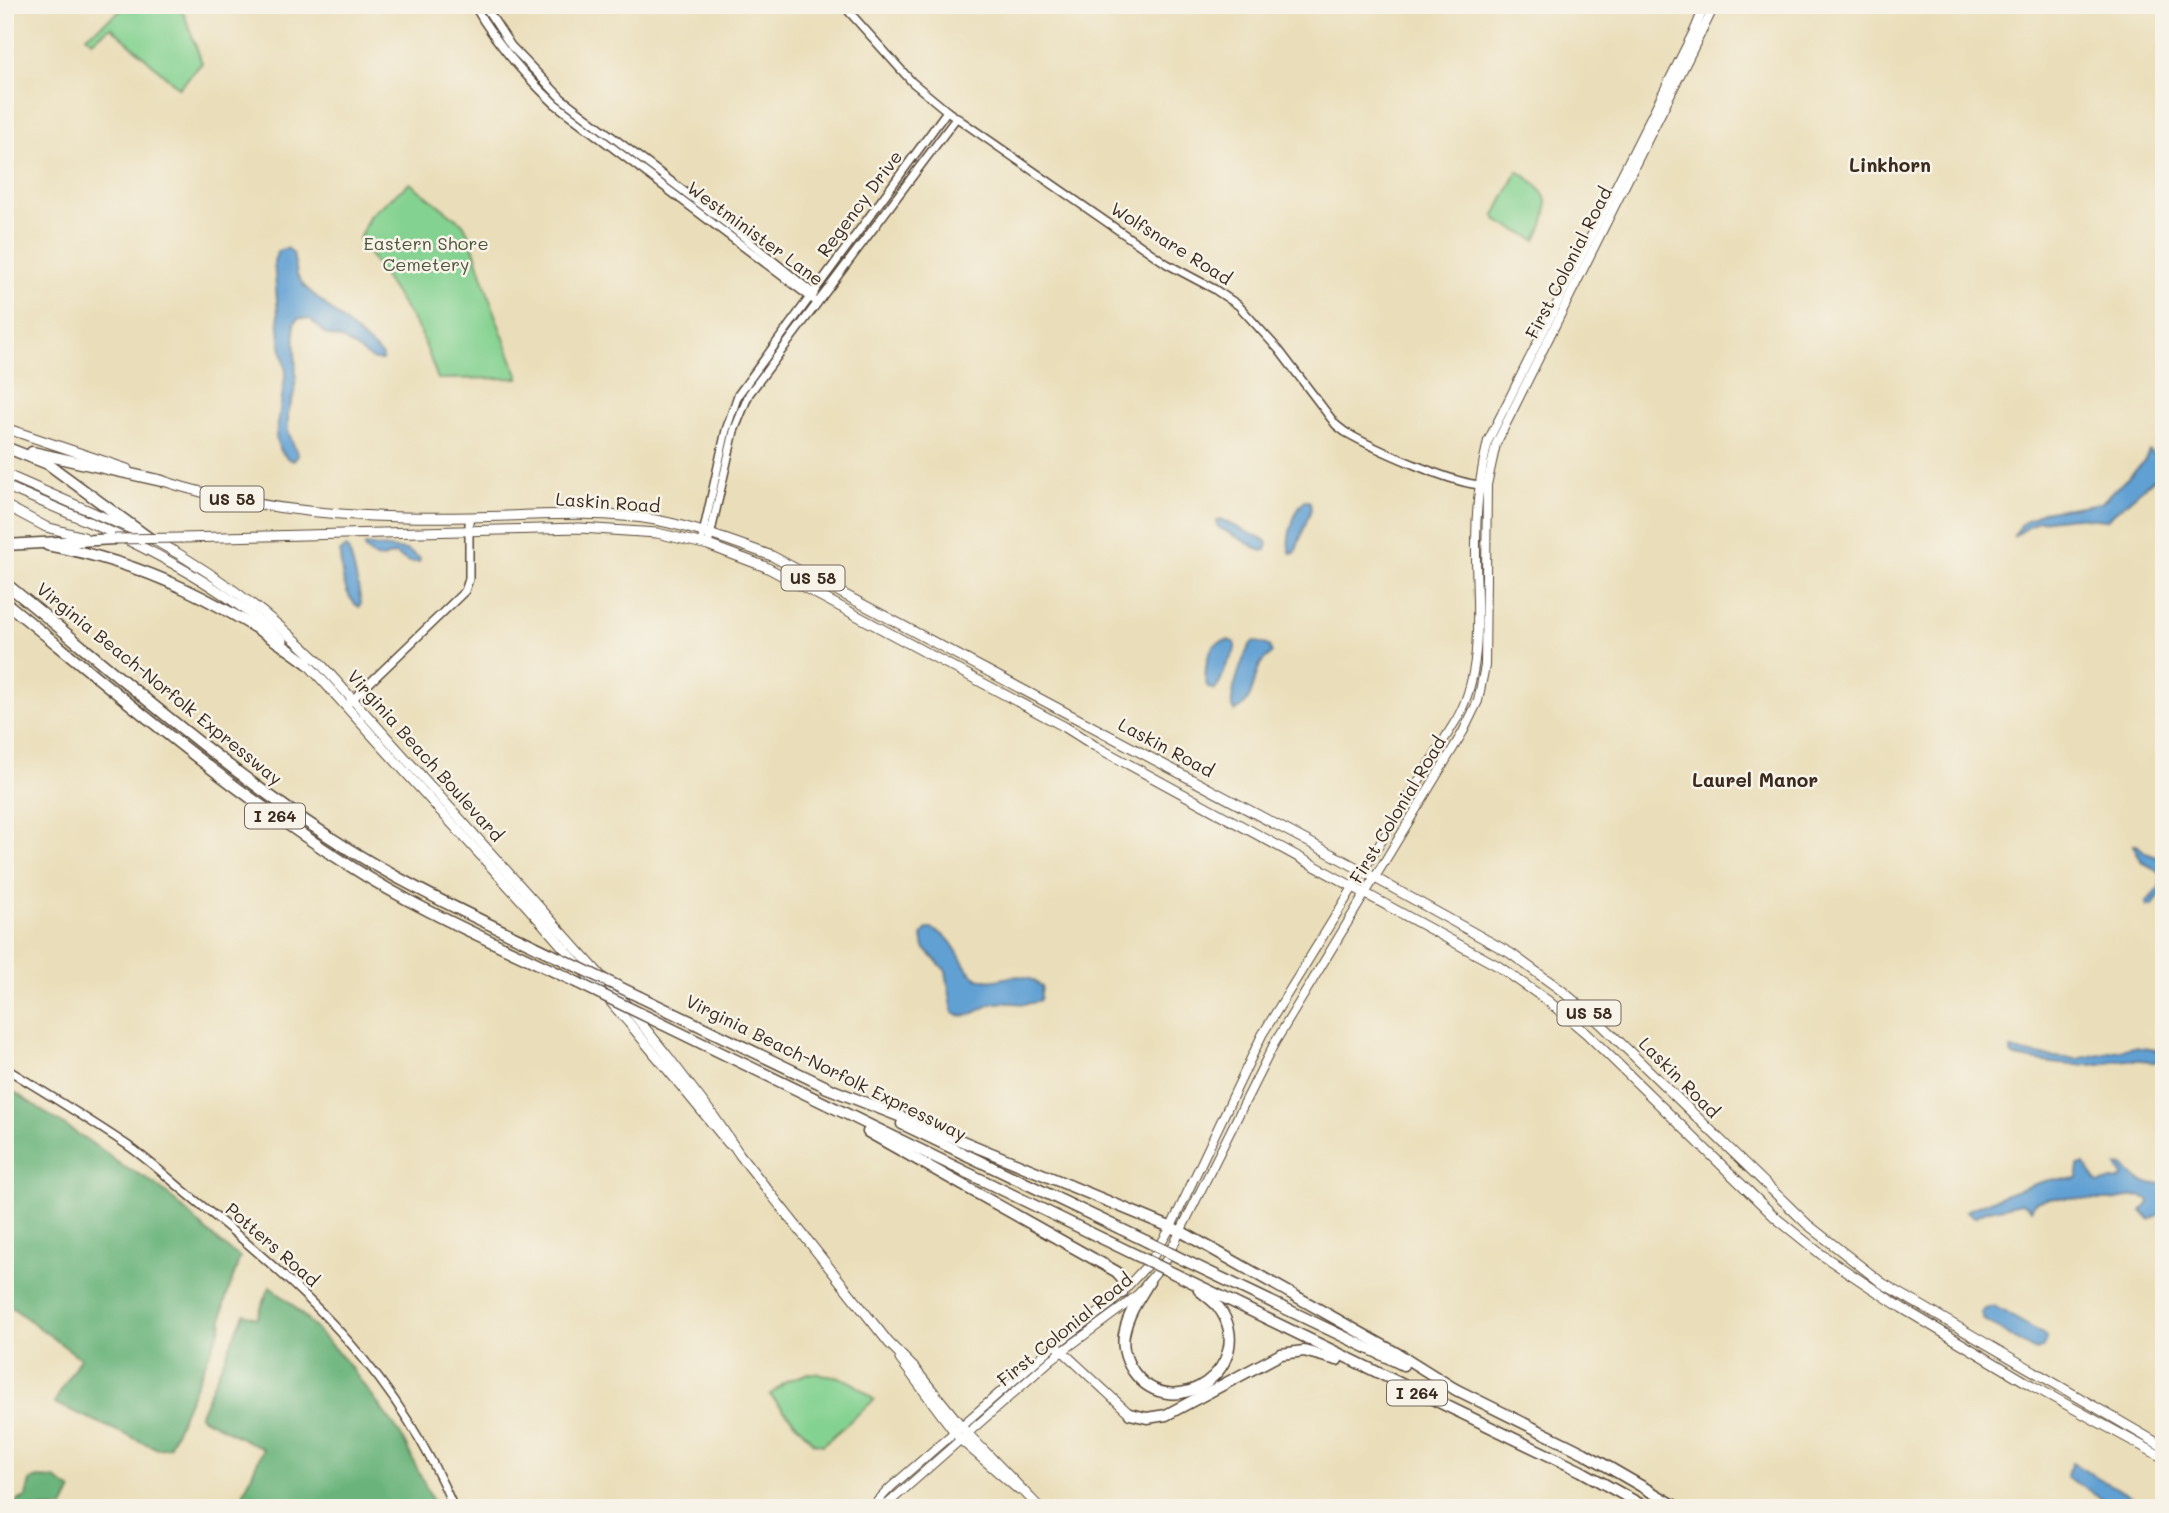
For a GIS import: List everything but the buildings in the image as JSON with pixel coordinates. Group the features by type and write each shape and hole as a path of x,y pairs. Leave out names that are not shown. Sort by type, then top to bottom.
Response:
{"highway":[{"path":"5,447 162,481"},
{"path":"5,447 48,464 149,538"},
{"path":"5,545 47,545 114,539"},
{"path":"47,545 87,552 152,573 252,624 307,663"},
{"name":"Virginia Beach-Norfolk Expressway","path":"5,583 252,783 330,837 437,898 1458,1391 1584,1454 1679,1508"},
{"name":"Virginia Beach-Norfolk Expressway","path":"5,602 218,775 352,868 415,903 1581,1471 1647,1508"},
{"path":"761,1073 1117,1272 1124,1282 1122,1293"},
{"path":"825,1087 1171,1227 1407,1359 1458,1391"},
{"path":"1149,1282 1126,1323 1123,1337 1125,1354 1132,1369 1143,1381 1164,1392 1179,1393 1194,1390 1213,1378 1226,1358 1229,1345 1226,1322 1219,1309 1186,1279"},
{"path":"1130,1414 1147,1418 1166,1415 1272,1357 1288,1352 1304,1351 1326,1356 1410,1389"}],"main road":[{"name":"First Colonial Road","path":"871,1508 891,1487 1102,1312 1150,1262 1171,1227 1262,1035 1458,717 1470,687 1475,654 1483,485 1488,440 1695,29 1704,5"},
{"name":"First Colonial Road","path":"1058,1348 1119,1310 1149,1282 1166,1260 1182,1233 1270,1052 1458,740 1478,701 1486,651 1483,485 1496,444 1715,5"},
{"name":"Laskin Road","path":"5,428 162,481 239,501 354,517 585,514 654,520 708,532 772,556 919,630 1501,947 1554,985 1608,1030 1821,1236 1882,1283 2164,1447"},
{"name":"Virginia Beach Boulevard","path":"5,474 149,538 217,578 262,610 319,662 349,702"},
{"name":"Virginia Beach Boulevard","path":"5,486 124,537 214,587 262,623 349,702 618,996 692,1087 740,1155 889,1343 908,1373 1001,1476 1040,1508"},
{"name":"US 58","path":"5,505 35,523 60,532 88,538 114,539"},
{"name":"Laskin Road","path":"114,539 580,528 657,533 704,545 766,567 1476,953 1534,990 1604,1050 1793,1233 1856,1280 2031,1385 2164,1458"},
{"path":"1231,1099 1228,1123 1232,1129"},
{"path":"1218,1160 1223,1133 1219,1126"},
{"path":"1058,1348 1130,1414"},
{"path":"2031,1385 2037,1373"},
{"name":"First Colonial Road","path":"883,1508 960,1432"}],"street":[{"name":"Westminister Lane","path":"474,5 486,25 532,83 555,104 811,295"},
{"name":"Westminister Lane","path":"484,5 511,46 561,98 735,230 818,301"},
{"name":"Wolfsnare Road","path":"844,5 912,82 947,111 1167,264 1238,305 1279,350 1336,425 1345,432 1415,464 1483,485"},
{"name":"Regency Drive","path":"708,532 726,430 738,395 947,111"},
{"name":"Regency Drive","path":"704,545 734,431 749,394 957,117"},
{"path":"349,702 465,591 469,579 469,517"},
{"name":"Potters Road","path":"5,1068 148,1160 267,1258 320,1308 352,1343 393,1396 422,1443 454,1508"}],"green space":[{"path":"129,5 174,5 184,14 202,63 179,88 111,27 92,41 86,36"},
{"path":"1518,171 1537,185 1546,200 1545,218 1536,240 1497,221 1495,215"},
{"name":"Eastern Shore Cemetery","path":"410,183 463,224 470,237 519,378 438,379 420,331 359,239 370,215"},
{"path":"5,1086 119,1164 153,1183 240,1257 224,1304 221,1327 169,1447 158,1449 54,1403 80,1358 5,1302"},
{"path":"270,1287 292,1304 345,1360 401,1435 436,1508 237,1508 263,1449 199,1416 244,1314 257,1318"},
{"path":"809,1373 845,1379 874,1400 823,1445 814,1443 770,1395 787,1381"},
{"path":"38,1478 55,1479 72,1490 63,1508 15,1508 17,1501 26,1497 30,1481"}],"water":[{"path":"287,248 293,253 297,275 304,286 383,356 382,360 374,360 342,339 327,335 310,319 298,318 294,324 294,394 288,413 288,431 298,456 293,461 279,448 276,437 286,371 280,340 274,261 278,251"},
{"path":"2149,451 2158,458 2164,455 2164,470 2106,520 2074,517 2038,521 2013,537 2022,524 2042,512 2101,503 2144,462"},
{"path":"1305,500 1310,502 1311,509 1295,553 1291,554 1289,541 1292,526"},
{"path":"1220,519 1266,541 1266,550 1262,551 1218,527 1216,522"},
{"path":"365,545 406,550 420,558 419,562 409,562 395,554 380,559 365,549"},
{"path":"346,547 357,582 361,603 359,607 349,596 344,582 340,552"},
{"path":"1228,640 1235,643 1235,650 1214,690 1207,686 1207,660 1214,645"},
{"path":"1254,641 1269,646 1272,653 1260,665 1246,703 1235,711 1232,704 1235,687 1243,659"},
{"path":"2133,845 2164,860 2164,891 2152,906 2147,906 2146,903 2160,887 2162,873 2142,862"},
{"path":"927,929 933,929 947,938 973,975 986,980 1016,976 1033,980 1042,987 1040,1000 1029,1003 995,1003 964,1016 953,1013 946,971 924,948 922,936"},
{"path":"2134,1047 2164,1051 2164,1057 2154,1062 2128,1060 2078,1065 2033,1060 2011,1054 2011,1050 2077,1059"},
{"path":"2084,1164 2098,1183 2119,1180 2123,1176 2117,1166 2123,1165 2140,1181 2164,1183 2164,1211 2150,1220 2142,1211 2149,1203 2148,1199 2134,1196 2109,1200 2045,1199 2035,1202 2031,1210 2021,1203 1985,1211 1975,1217 1966,1211 2045,1181 2078,1178 2078,1165"},
{"path":"1994,1306 2044,1335 2044,1347 2037,1351 2032,1349 1984,1320 1981,1313 1983,1310"},
{"path":"2072,1463 2151,1508 2119,1508 2066,1477"}],"district":[{"name":"Linkhorn","path":"1890,165"},
{"name":"Laurel Manor","path":"1755,780"}]}
